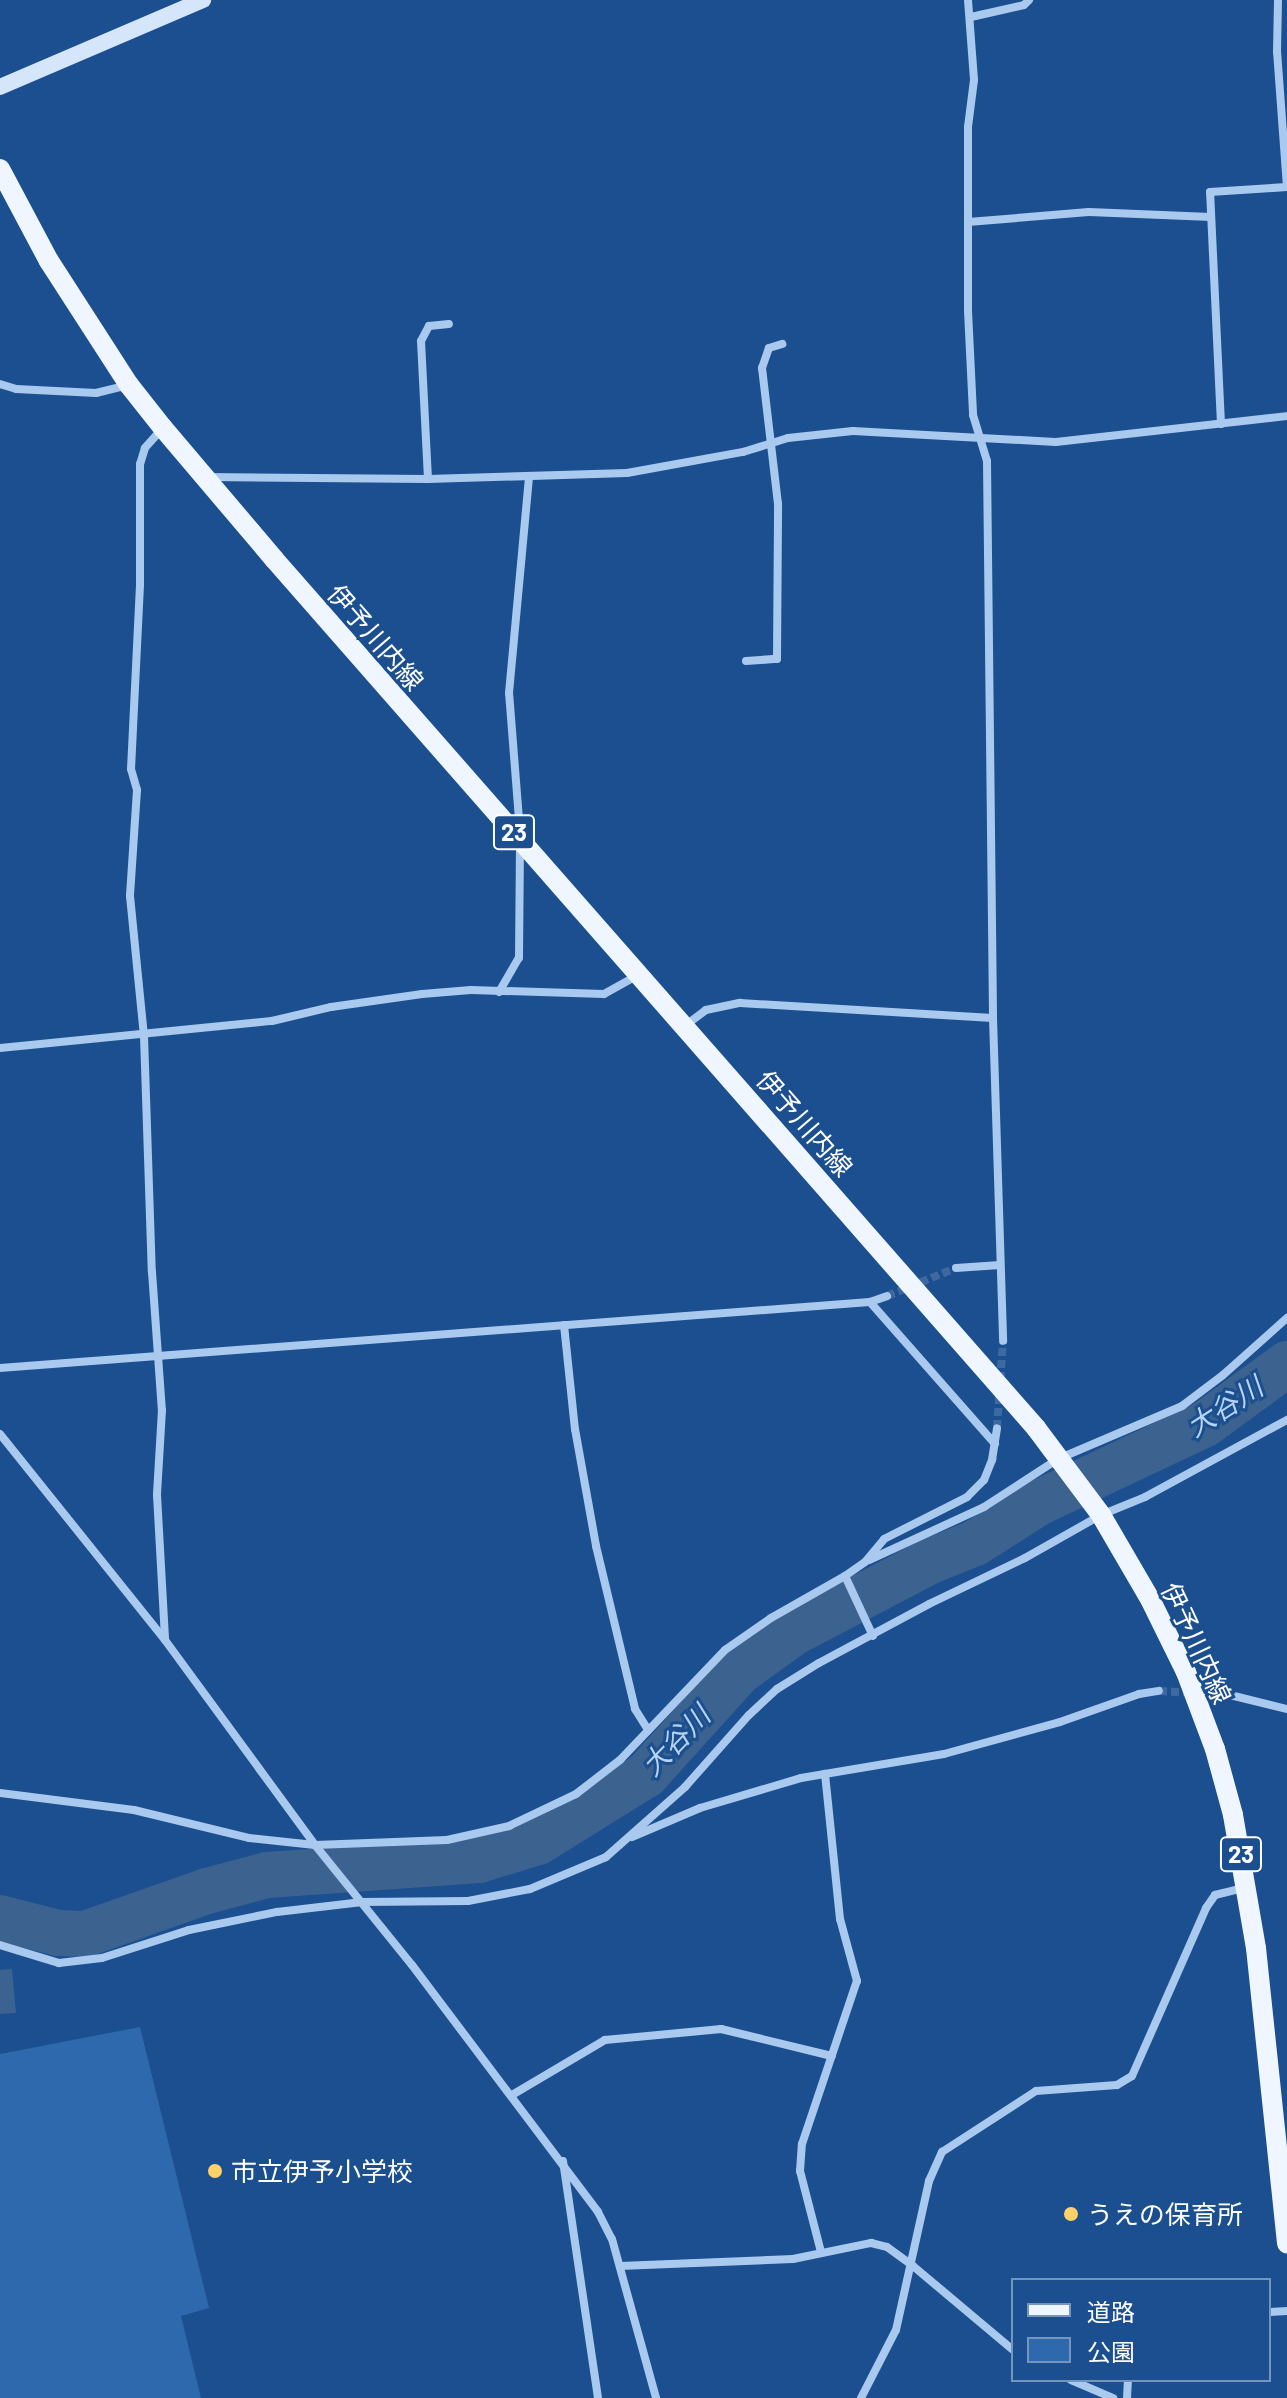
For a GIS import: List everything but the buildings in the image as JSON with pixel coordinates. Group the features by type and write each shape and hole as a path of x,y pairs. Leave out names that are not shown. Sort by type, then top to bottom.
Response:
{"main road":[{"name":"伊予川内線","path":"0,169 49,261 129,385 163,428 274,559 686,1026 1062,1463 1101,1515 1151,1601 1186,1672 1215,1749 1247,1887 1287,2243"}],"street":[{"path":"0,87 203,0"},
{"path":"968,0 974,80 968,127 968,311 977,436 987,461 993,1018 1003,1341"},
{"path":"971,17 1024,5 1029,0"},
{"path":"1221,424 1210,192 1287,187 1277,52 1278,0"},
{"path":"968,222 1089,212 1211,217"},
{"path":"428,479 421,341 429,326 449,324"},
{"path":"746,661 777,659 778,520 762,368 769,348 782,344"},
{"path":"0,384 16,389 96,393 129,385"},
{"path":"206,477 428,479 627,473 743,452 772,443 853,431 1056,442 1287,416"},
{"path":"163,428 145,448 140,464 140,585 131,769 137,790 130,896 144,1036 162,1410 157,1495 165,1640"},
{"path":"499,992 519,958 520,839 509,693 529,478"},
{"path":"0,1048 272,1021 331,1007 422,994 604,994 621,987 640,973"},
{"path":"686,1026 706,1010 740,1003 993,1018"},
{"path":"956,1268 1000,1265"},
{"path":"0,1368 870,1302 887,1296"},
{"path":"870,1302 995,1444"},
{"path":"0,1793 134,1810 249,1838 315,1845 447,1840 509,1826 576,1794 620,1760 725,1650 771,1618 865,1562 984,1507 1062,1463 1182,1406 1223,1375 1287,1318"},
{"path":"564,1325 575,1429 596,1546 635,1709 648,1730"},
{"path":"0,1945 59,1963 102,1958 189,1930 359,1898 468,1901 530,1889 606,1857 685,1787 749,1715 777,1689 1101,1515 1145,1497 1287,1420"},
{"path":"865,1562 884,1539 967,1497 984,1480 997,1428"},
{"path":"0,1434 165,1640 321,1853 512,2095 598,2212 612,2239 656,2398"},
{"path":"845,1576 873,1636"},
{"path":"624,1841 700,1808 825,1774 944,1754 1060,1722 1139,1694 1159,1691"},
{"path":"1230,1695 1287,1709"},
{"path":"821,2252 800,2171 802,2144 857,1981 840,1919 825,1774"},
{"path":"861,2398 896,2330 913,2266 929,2181 942,2152 1036,2091 1117,2085 1132,2076 1206,1908 1215,1895 1247,1887"},
{"path":"512,2095 605,2040 721,2029 832,2056"},
{"path":"562,2161 598,2398"},
{"path":"620,2266 760,2261 871,2243 887,2247 913,2266 1011,2348"},
{"path":"1076,2382 1113,2398"}],"green space":[{"path":"140,2027 209,2308 181,2316 201,2398 0,2398 0,2054"}],"shaded area":[{"path":"12,1969 16,2013 0,2014 0,1970"}],"waterway":[{"name":"大谷川","path":"0,1918 58,1933 85,1934 207,1891 267,1875 479,1860 538,1842 646,1775 739,1672 793,1633 928,1562 975,1543 1038,1503 1205,1424 1287,1364"}],"tunnel":[{"path":"887,1296 956,1268"},
{"path":"997,1428 1003,1341"},
{"path":"1159,1691 1230,1695"}],"place":[{"name":"市立伊予小学校","path":"215,2171"},
{"name":"うえの保育所","path":"1071,2214"}]}
